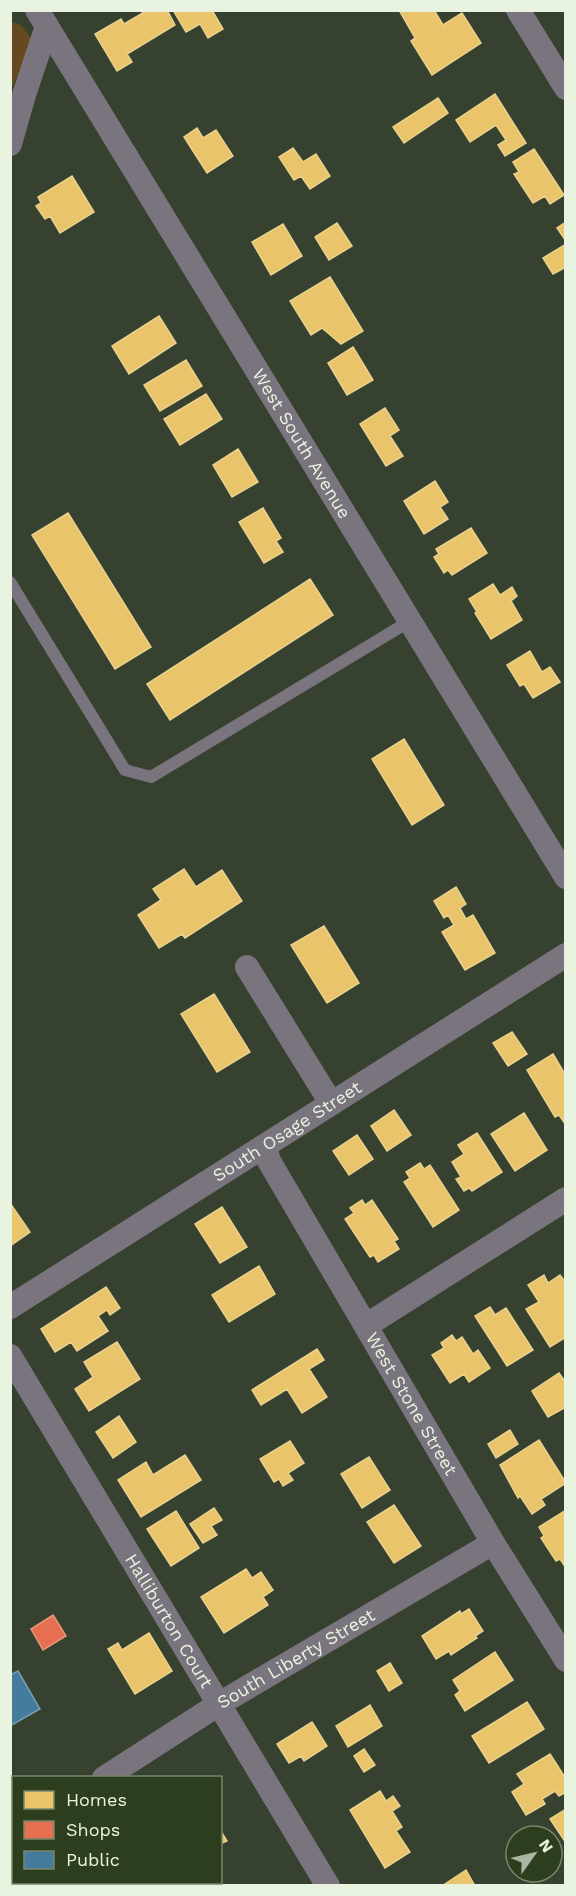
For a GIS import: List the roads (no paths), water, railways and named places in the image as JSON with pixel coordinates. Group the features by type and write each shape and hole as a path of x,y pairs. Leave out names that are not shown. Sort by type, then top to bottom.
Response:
{"street":[{"path":"518,10 566,88"},
{"path":"10,144 42,18"},
{"name":"West South Avenue","path":"42,18 566,877"},
{"name":"South Osage Street","path":"10,1307 566,955"},
{"path":"247,967 331,1103"},
{"name":"West Stone Street","path":"265,1146 269,1161 493,1543 559,1633 566,1660"},
{"path":"367,1325 566,1199"},
{"name":"Halliburton Court","path":"10,1356 328,1886"},
{"name":"South Liberty Street","path":"107,1776 219,1704 493,1543"}],"lane":[{"path":"10,582 125,770 151,777 410,621"}]}
